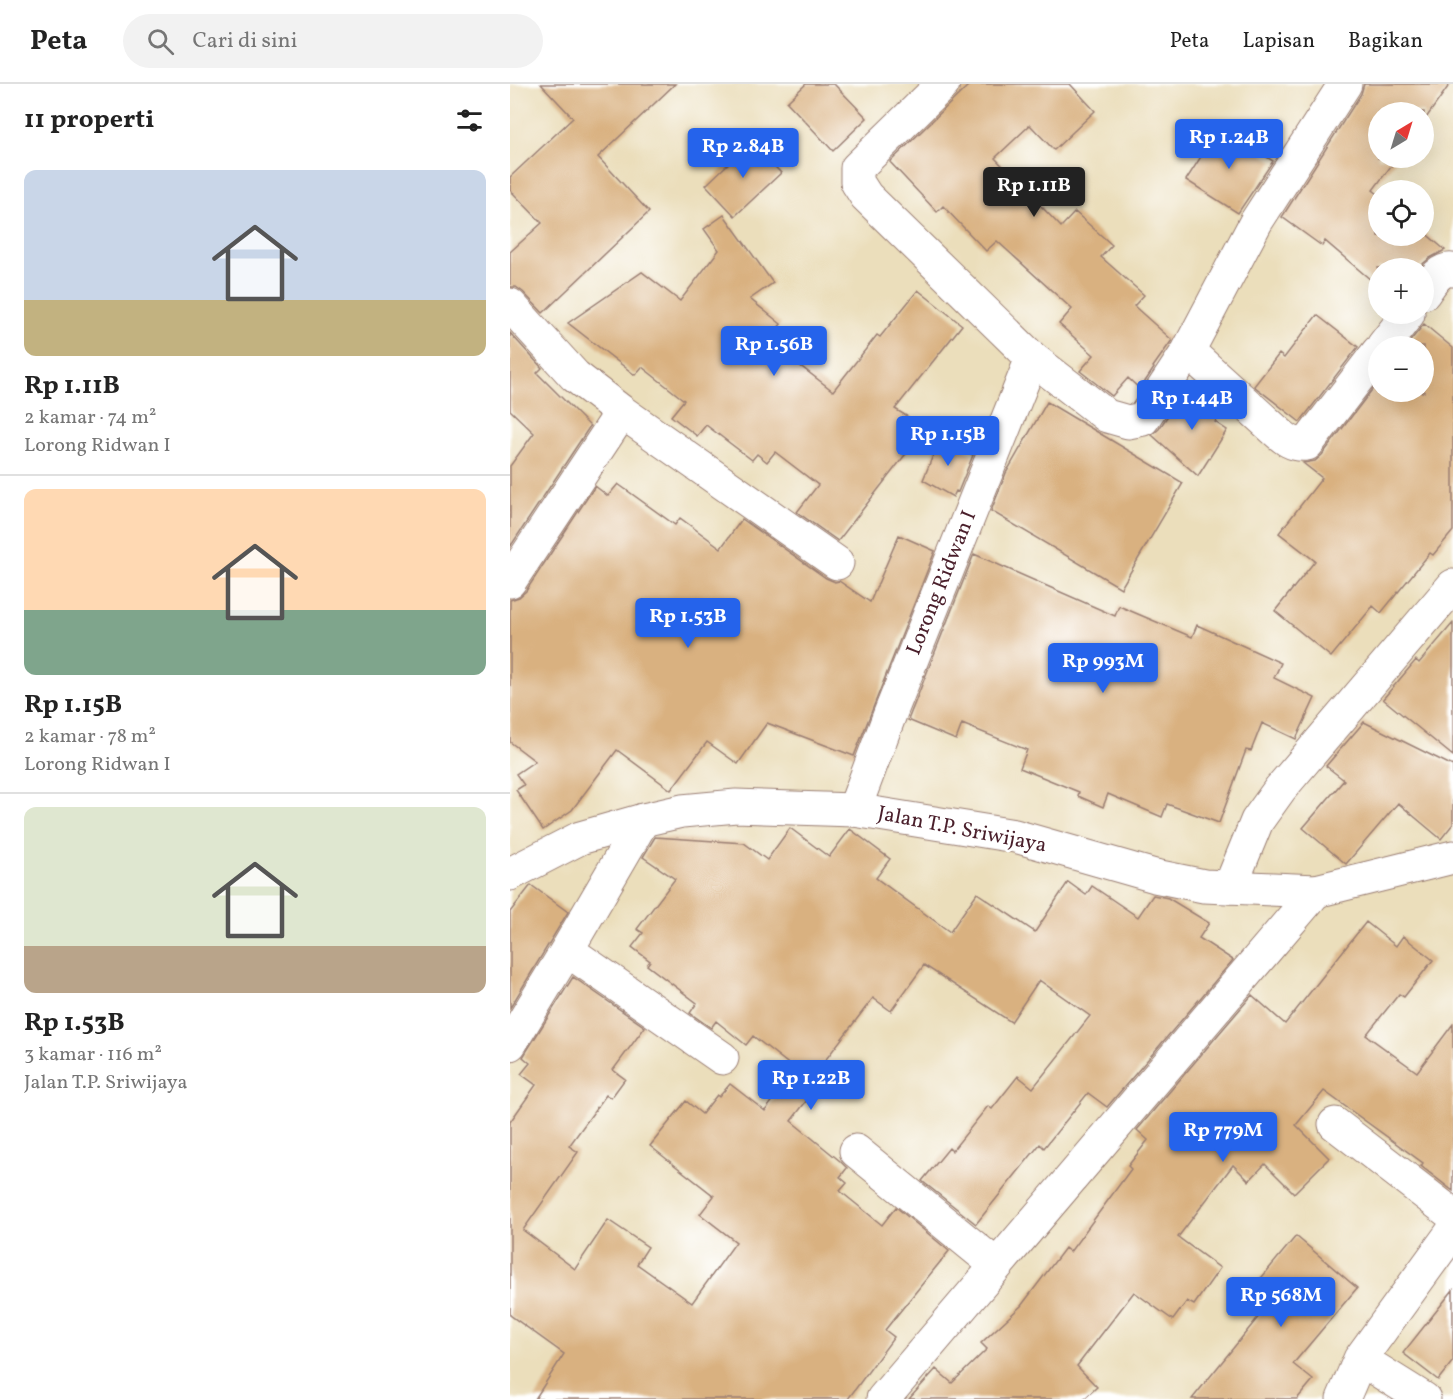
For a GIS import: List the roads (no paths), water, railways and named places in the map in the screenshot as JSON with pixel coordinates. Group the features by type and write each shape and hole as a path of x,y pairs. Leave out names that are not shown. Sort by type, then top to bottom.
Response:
{"street":[{"path":"943,84 857,168 857,183 866,196 1032,358 1107,416 1128,422 1143,419 1188,351 1256,222 1345,84"},
{"path":"1434,281 1447,269 1453,270"},
{"path":"510,305 575,376 622,412 837,563"},
{"path":"1391,336 1400,324"},
{"path":"1188,351 1275,430 1288,441 1299,446 1307,444 1368,365"},
{"name":"Lorong Ridwan I","path":"854,810 1032,358"},
{"path":"510,581 622,412"},
{"path":"1230,887 1257,821 1280,789 1453,586"},
{"name":"Jalan T.P. Sriwijaya","path":"510,873 580,838 682,811 736,806 854,810 1015,836 1155,876 1204,886 1316,891 1453,857"},
{"path":"510,1044 643,820"},
{"path":"883,1399 1316,891"},
{"path":"567,950 722,1058"},
{"path":"1335,1124 1451,1233 1360,1359 1343,1399"},
{"path":"856,1150 996,1265"},
{"path":"1360,1359 1424,1399"}]}
